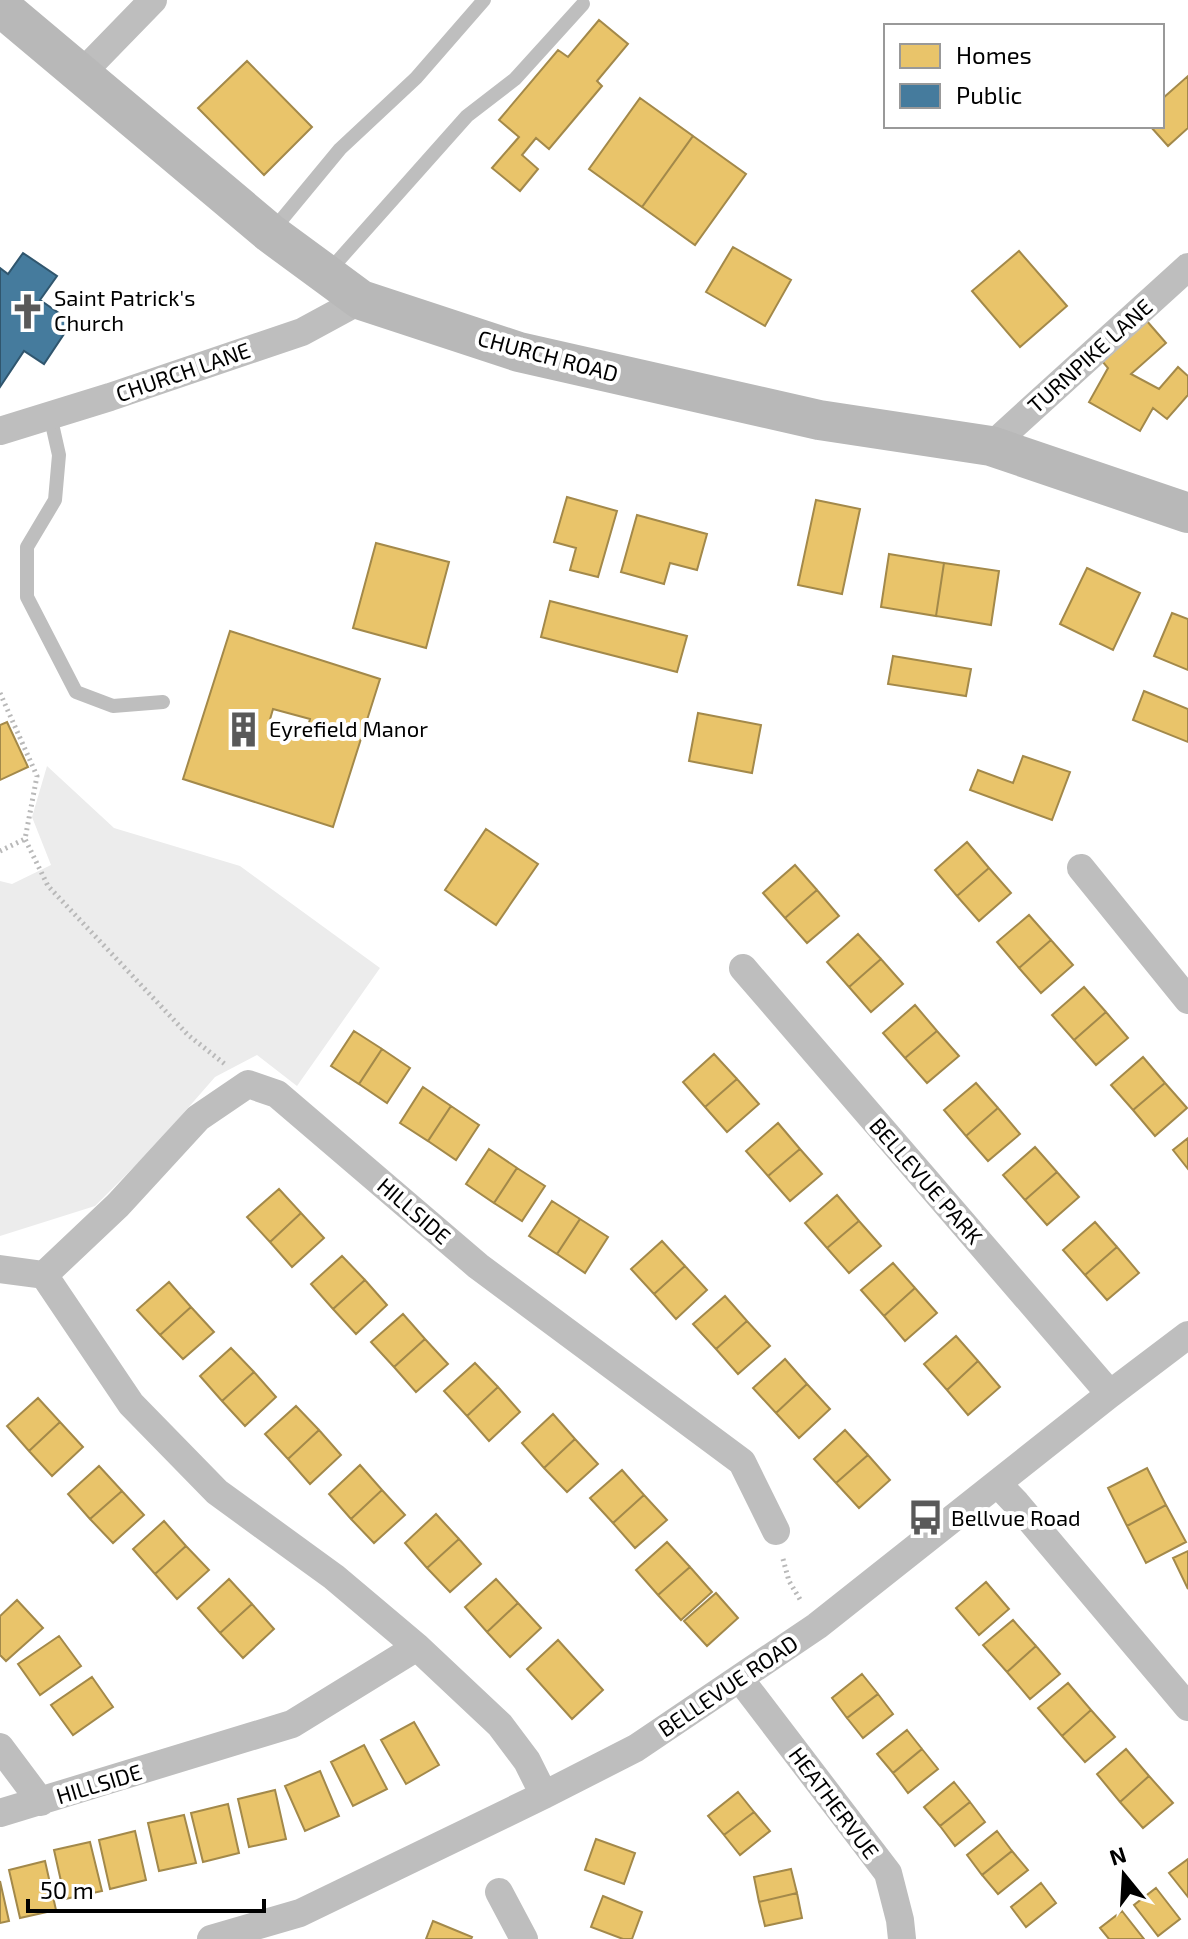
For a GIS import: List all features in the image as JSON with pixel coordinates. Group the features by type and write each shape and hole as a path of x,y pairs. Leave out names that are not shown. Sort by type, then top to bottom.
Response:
{"main road":[{"name":"CHURCH ROAD","path":"0,6 270,233 361,300 519,352 819,420 991,446 1188,513"}],"street":[{"path":"81,74 153,0"},
{"name":"TURNPIKE LANE","path":"991,446 1188,267"},
{"name":"CHURCH LANE","path":"0,431 302,332 361,300"},
{"path":"1081,868 1188,1000"},
{"name":"BELLEVUE PARK","path":"743,968 1110,1394"},
{"path":"44,1275 118,1205 198,1118 248,1084"},
{"name":"HILLSIDE","path":"248,1084 277,1094 478,1266 742,1462 776,1531"},
{"path":"0,1269 44,1275 131,1404 217,1492 334,1577 417,1647 500,1725 527,1761 544,1795"},
{"name":"BELLEVUE ROAD","path":"211,1939 300,1913 636,1748 817,1626 1188,1335"},
{"path":"998,1484 1188,1707"},
{"name":"HILLSIDE","path":"0,1813 292,1724 417,1647"},
{"name":"HEATHERVUE","path":"740,1679 888,1873 902,1939"},
{"name":"HILLSIDE","path":"0,1747 41,1802"},
{"path":"499,1892 524,1939"}],"lane":[{"path":"270,233 340,149 416,78 484,0"},
{"path":"326,274 467,116 515,79 583,4"},
{"path":"50,415 59,455 55,500 27,547 27,597 76,692 113,706 163,702"}],"path":[{"path":"0,693 37,776 25,839 48,886 188,1035 248,1084"},
{"path":"0,851 25,839"},
{"path":"776,1531 789,1581 817,1626"}],"shaded area":[{"path":"47,766 114,828 240,866 380,968 297,1086 257,1055 215,1077 153,1148 95,1206 0,1236 0,881 12,884 51,865 32,817"}],"building: Homes":[{"path":"599,20 628,44 597,81 602,86 549,149 536,138 522,155 538,169 520,191 492,168 519,137 499,120 558,50 568,57"},
{"path":"247,61 312,127 264,175 198,108"},
{"path":"1188,76 1188,128 1168,146 1152,128 1164,128 1164,97"},
{"path":"640,98 693,136 642,207 589,169"},
{"path":"693,136 746,174 695,245 642,207"},
{"path":"733,247 791,280 765,326 706,292"},
{"path":"1019,251 1067,306 1020,347 972,291"},
{"path":"1146,320 1166,343 1131,374 1159,389 1178,367 1188,376 1188,395 1167,419 1153,408 1140,431 1089,402 1108,368 1102,361"},
{"path":"567,497 617,511 598,577 570,570 576,548 554,542"},
{"path":"816,500 860,509 842,594 798,585"},
{"path":"637,515 707,534 697,570 670,563 664,584 621,572"},
{"path":"376,543 449,562 426,648 353,628"},
{"path":"889,554 944,563 936,616 881,607"},
{"path":"944,563 999,571 991,625 936,616"},
{"path":"1087,568 1140,593 1113,650 1060,624"},
{"path":"550,601 687,636 677,672 541,637"},
{"path":"1172,613 1188,619 1188,670 1154,656"},
{"name":"Eyrefield Manor","path":"230,631 380,679 333,827 183,779","holes":["273,709 310,719 306,734 269,723"]},
{"path":"893,656 971,669 966,696 888,684"},
{"path":"1144,691 1188,709 1188,742 1133,720"},
{"path":"698,713 761,725 752,773 689,761"},
{"path":"7,722 28,767 0,780 0,725"},
{"path":"1023,756 1070,772 1052,820 970,790 978,770 1013,783"},
{"path":"486,829 538,864 496,925 445,890"},
{"path":"967,842 989,868 957,896 935,870"},
{"path":"795,865 817,890 785,918 763,893"},
{"path":"989,868 1011,893 979,921 957,896"},
{"path":"817,890 839,916 807,943 785,918"},
{"path":"1029,915 1051,940 1019,968 997,942"},
{"path":"858,934 881,959 849,987 827,962"},
{"path":"1051,940 1073,965 1041,993 1019,968"},
{"path":"881,959 903,984 871,1012 849,987"},
{"path":"1084,987 1106,1012 1074,1040 1052,1015"},
{"path":"915,1005 937,1031 905,1058 883,1033"},
{"path":"1106,1012 1128,1038 1096,1065 1074,1040"},
{"path":"354,1031 382,1049 359,1084 331,1066"},
{"path":"937,1031 959,1056 927,1083 905,1058"},
{"path":"382,1049 410,1068 387,1103 359,1084"},
{"path":"714,1054 737,1079 705,1107 683,1082"},
{"path":"1143,1057 1165,1083 1133,1110 1111,1085"},
{"path":"737,1079 759,1104 727,1132 705,1107"},
{"path":"976,1083 998,1108 966,1136 944,1110"},
{"path":"1165,1083 1187,1108 1155,1136 1133,1110"},
{"path":"423,1087 451,1106 428,1141 400,1123"},
{"path":"451,1106 479,1125 456,1160 428,1141"},
{"path":"998,1108 1020,1134 988,1161 966,1136"},
{"path":"778,1123 800,1149 768,1176 746,1151"},
{"path":"1188,1138 1188,1169 1173,1150"},
{"path":"1035,1147 1057,1172 1025,1200 1003,1175"},
{"path":"489,1149 517,1168 494,1203 466,1184"},
{"path":"800,1149 822,1174 790,1201 768,1176"},
{"path":"517,1168 545,1186 522,1221 494,1203"},
{"path":"1057,1172 1079,1197 1047,1225 1025,1200"},
{"path":"279,1189 301,1213 270,1242 247,1217"},
{"path":"837,1195 859,1221 827,1248 805,1223"},
{"path":"552,1201 580,1219 557,1254 529,1236"},
{"path":"301,1213 324,1238 292,1267 270,1242"},
{"path":"580,1219 608,1237 585,1273 557,1254"},
{"path":"859,1221 881,1246 849,1273 827,1248"},
{"path":"1095,1222 1117,1247 1085,1275 1063,1250"},
{"path":"662,1241 685,1266 654,1294 631,1269"},
{"path":"1117,1247 1139,1273 1107,1300 1085,1275"},
{"path":"342,1256 365,1280 333,1309 311,1284"},
{"path":"893,1263 915,1288 884,1316 861,1290"},
{"path":"685,1266 707,1290 676,1319 654,1294"},
{"path":"365,1280 387,1305 356,1334 333,1309"},
{"path":"169,1282 191,1307 160,1335 137,1310"},
{"path":"915,1288 937,1313 905,1341 884,1316"},
{"path":"725,1296 747,1321 716,1349 693,1324"},
{"path":"191,1307 214,1332 183,1359 160,1335"},
{"path":"403,1314 425,1339 394,1367 371,1342"},
{"path":"747,1321 770,1346 738,1374 716,1349"},
{"path":"956,1336 978,1361 947,1390 924,1364"},
{"path":"425,1339 448,1364 416,1392 394,1367"},
{"path":"231,1348 254,1372 222,1401 200,1376"},
{"path":"785,1359 807,1384 776,1413 753,1388"},
{"path":"978,1361 1000,1387 968,1415 947,1390"},
{"path":"475,1363 498,1387 467,1416 444,1391"},
{"path":"254,1372 276,1397 245,1426 222,1401"},
{"path":"807,1384 830,1409 799,1438 776,1413"},
{"path":"498,1387 520,1412 489,1441 467,1416"},
{"path":"38,1398 60,1422 29,1451 7,1426"},
{"path":"296,1406 319,1430 288,1459 265,1434"},
{"path":"553,1414 575,1439 544,1468 522,1443"},
{"path":"60,1422 83,1447 52,1476 29,1451"},
{"path":"319,1430 341,1455 310,1484 288,1459"},
{"path":"845,1430 868,1455 836,1483 814,1459"},
{"path":"575,1439 598,1464 567,1492 544,1468"},
{"path":"868,1455 890,1480 859,1508 836,1483"},
{"path":"360,1465 382,1490 351,1519 329,1494"},
{"path":"99,1466 122,1491 90,1519 68,1494"},
{"path":"1147,1468 1166,1505 1127,1526 1108,1488"},
{"path":"622,1470 644,1495 613,1523 590,1498"},
{"path":"382,1490 405,1515 374,1543 351,1519"},
{"path":"122,1491 144,1515 113,1543 90,1519"},
{"path":"644,1495 667,1520 635,1548 613,1523"},
{"path":"1166,1505 1186,1542 1146,1563 1127,1526"},
{"path":"436,1514 459,1539 427,1568 405,1543"},
{"path":"164,1521 186,1546 155,1574 133,1549"},
{"path":"459,1539 481,1564 450,1592 427,1568"},
{"path":"667,1542 690,1567 658,1595 636,1570"},
{"path":"186,1546 209,1570 177,1599 155,1574"},
{"path":"1188,1551 1188,1589 1173,1558"},
{"path":"690,1567 712,1592 681,1620 658,1595"},
{"path":"229,1579 252,1604 220,1633 198,1608"},
{"path":"496,1579 518,1603 487,1632 465,1607"},
{"path":"986,1582 1009,1609 979,1635 956,1608"},
{"path":"716,1593 738,1618 707,1646 684,1621"},
{"path":"17,1600 43,1628 6,1661 0,1655 0,1616"},
{"path":"518,1603 541,1628 510,1657 487,1632"},
{"path":"252,1604 274,1629 243,1658 220,1633"},
{"path":"1013,1620 1036,1646 1007,1672 983,1645"},
{"path":"59,1636 81,1666 40,1695 18,1664"},
{"path":"558,1640 603,1690 572,1719 527,1669"},
{"path":"1036,1646 1060,1674 1030,1699 1007,1672"},
{"path":"862,1674 878,1694 847,1718 832,1698"},
{"path":"92,1677 113,1707 73,1735 51,1705"},
{"path":"1068,1683 1091,1710 1062,1736 1038,1708"},
{"path":"878,1694 893,1714 863,1738 847,1718"},
{"path":"1091,1710 1115,1737 1085,1762 1062,1736"},
{"path":"414,1722 439,1765 406,1784 381,1740"},
{"path":"907,1730 922,1749 893,1773 877,1754"},
{"path":"364,1745 387,1789 353,1806 331,1762"},
{"path":"922,1749 938,1769 908,1793 893,1773"},
{"path":"1126,1749 1149,1776 1120,1802 1097,1774"},
{"path":"320,1771 339,1816 305,1831 285,1786"},
{"path":"1149,1776 1173,1803 1143,1828 1120,1802"},
{"path":"954,1782 970,1802 940,1826 924,1807"},
{"path":"275,1790 286,1839 249,1847 238,1799"},
{"path":"738,1792 754,1812 724,1835 708,1816"},
{"path":"970,1802 985,1822 955,1846 940,1826"},
{"path":"228,1804 239,1853 203,1862 191,1813"},
{"path":"754,1812 770,1831 740,1855 724,1835"},
{"path":"184,1815 196,1863 159,1871 148,1823"},
{"path":"135,1831 146,1880 110,1889 99,1840"},
{"path":"997,1831 1012,1851 982,1875 967,1855"},
{"path":"596,1839 635,1853 624,1884 585,1870"},
{"path":"90,1842 102,1891 65,1899 54,1850"},
{"path":"1012,1851 1028,1870 998,1894 982,1875"},
{"path":"1188,1859 1188,1897 1169,1873"},
{"path":"45,1861 56,1910 20,1918 9,1870"},
{"path":"791,1869 797,1893 759,1902 754,1877"},
{"path":"0,1881 9,1921 0,1923"},
{"path":"1041,1883 1056,1903 1026,1927 1011,1907"},
{"path":"1156,1888 1180,1919 1158,1936 1134,1905"},
{"path":"797,1893 802,1918 765,1926 759,1902"},
{"path":"603,1896 642,1912 632,1939 623,1939 591,1927"},
{"path":"1122,1911 1144,1939 1109,1939 1100,1928"},
{"path":"433,1921 472,1937 426,1939"}],"building: Public":[{"name":"Saint Patrick's Church","path":"23,253 57,276 40,300 72,322 44,364 24,351 0,387 0,268 8,274"}],"place":[{"name":"Saint Patrick's Church","path":"28,311"},
{"name":"Eyrefield Manor","path":"243,729"},
{"name":"Bellvue Road","path":"925,1518"}]}
